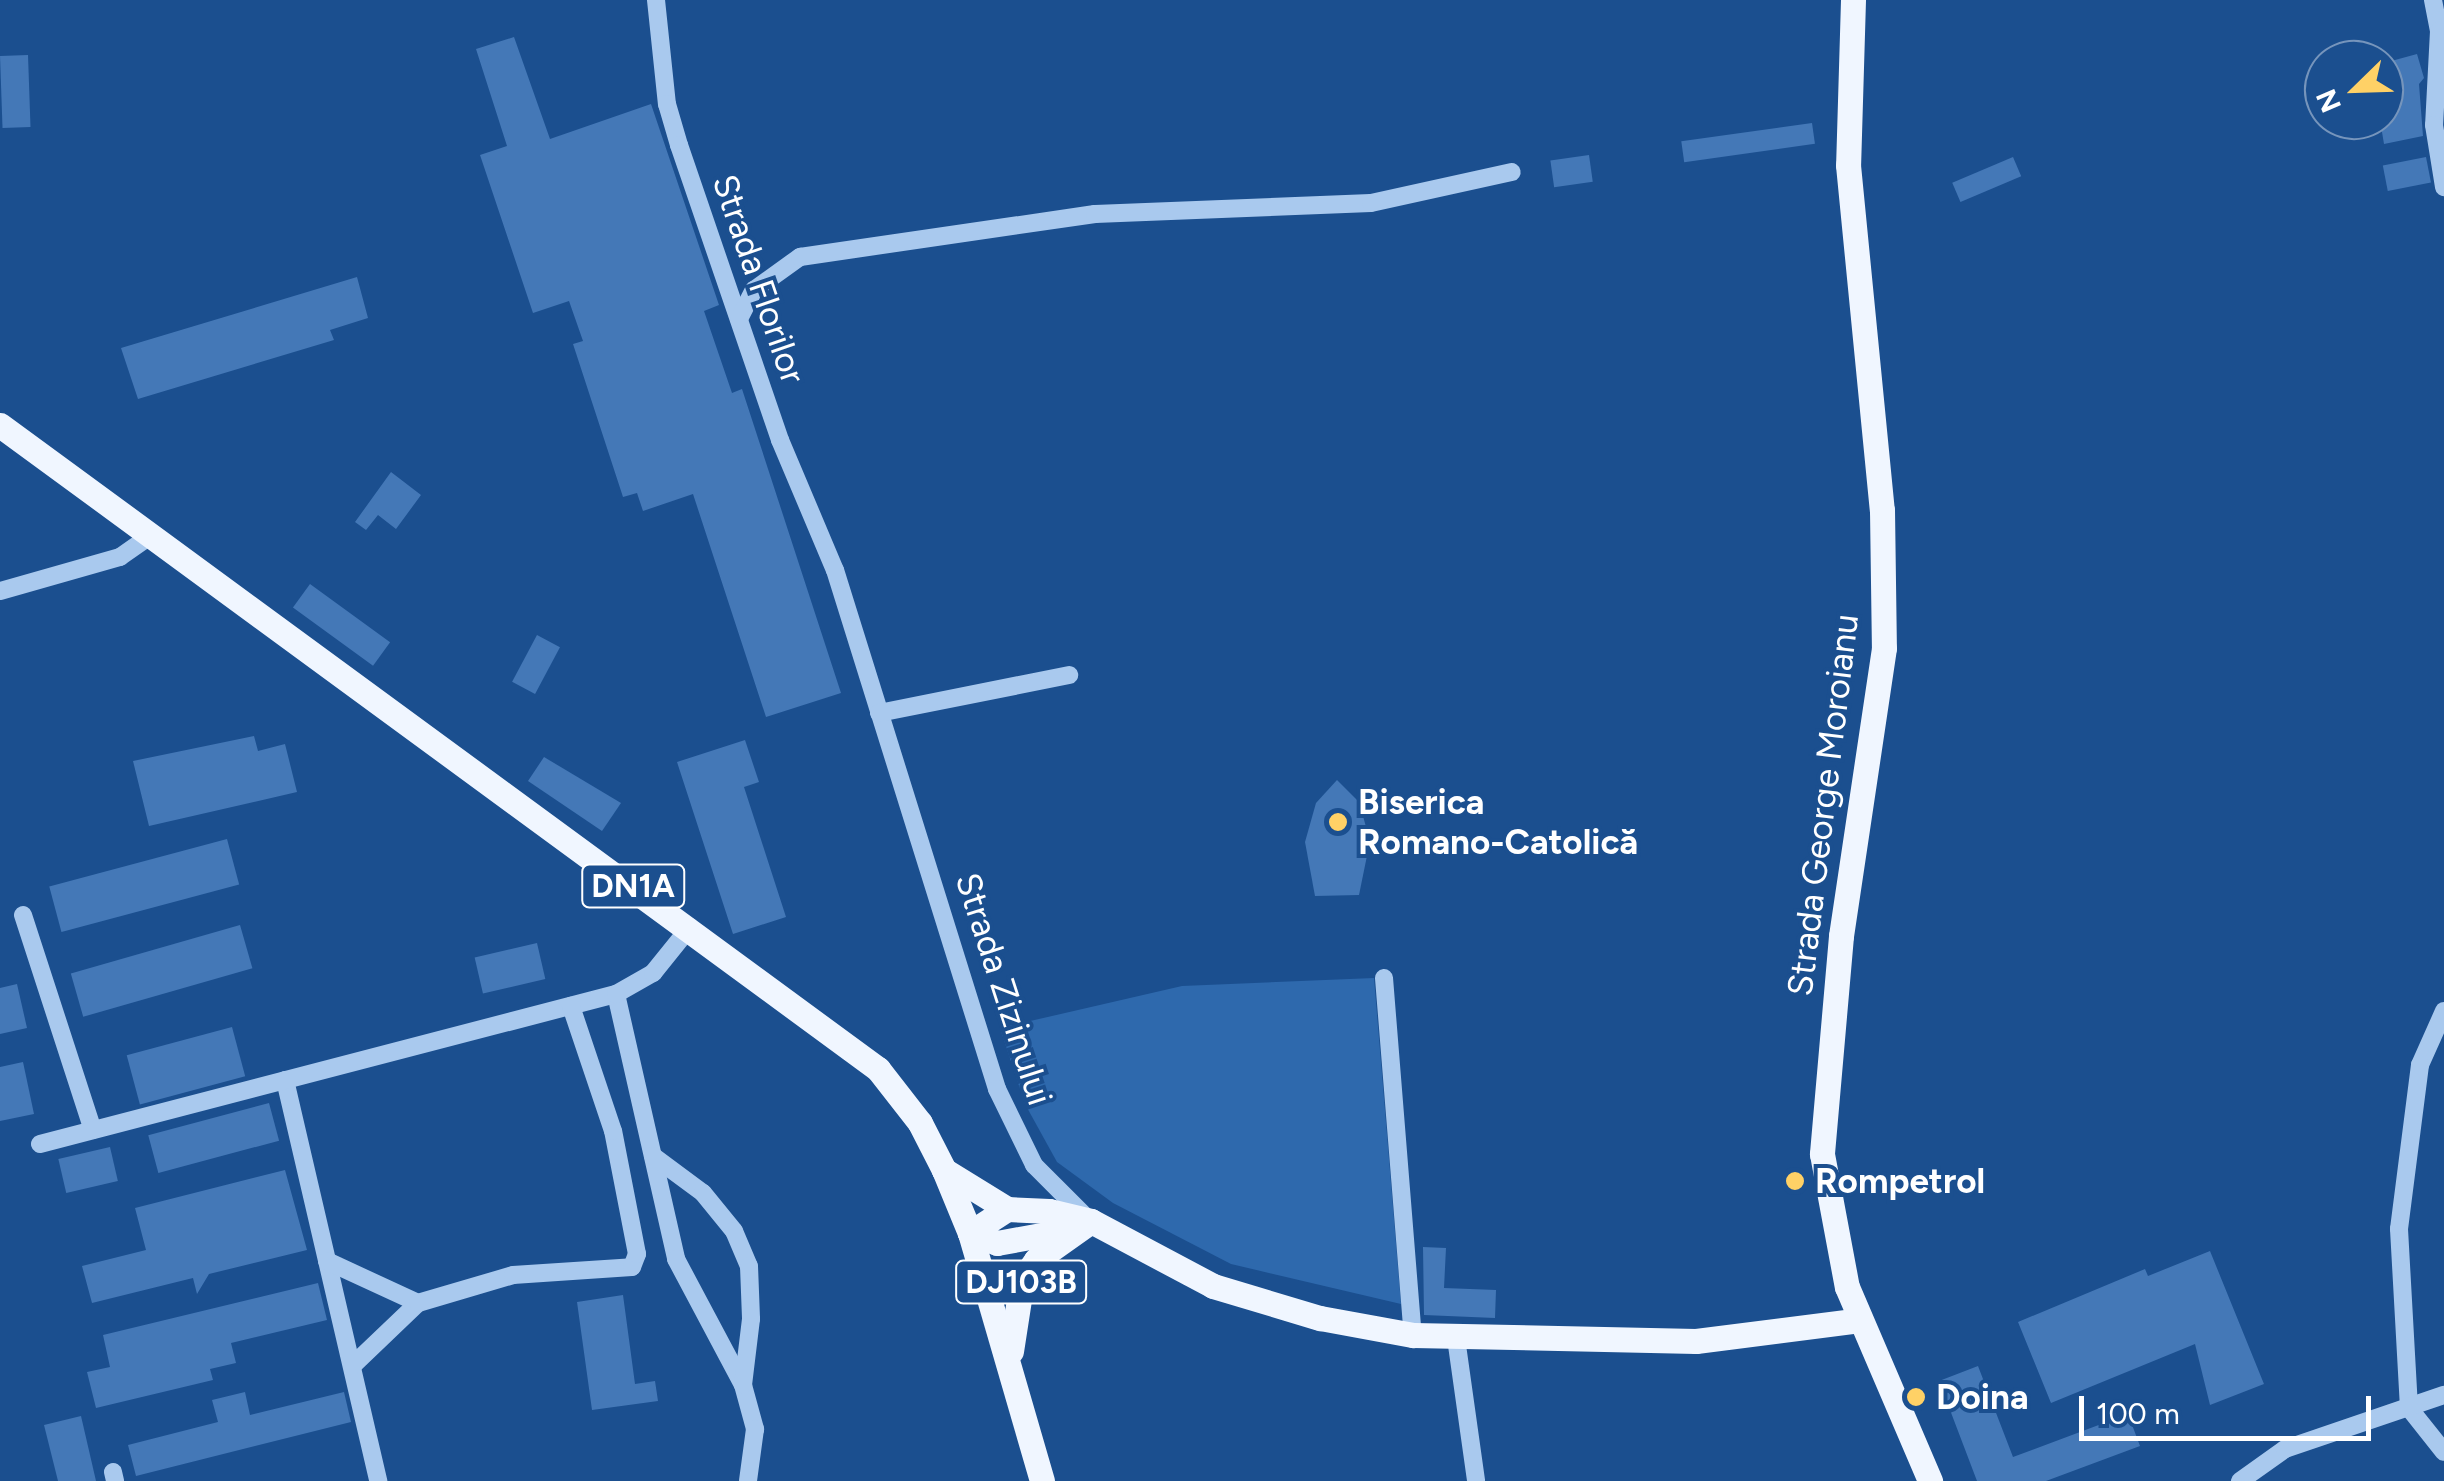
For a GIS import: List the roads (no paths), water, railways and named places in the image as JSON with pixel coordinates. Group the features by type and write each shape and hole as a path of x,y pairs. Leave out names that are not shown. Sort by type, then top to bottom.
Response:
{"main road":[{"name":"Strada George Moroianu","path":"1853,0 1848,165 1882,510 1884,648 1838,954 1822,1154 1837,1252 1860,1320 1930,1481"},
{"name":"DN1A","path":"0,425 878,1069 920,1123 970,1233 1038,1480"},
{"name":"DJ103B","path":"944,1170 1007,1209 1091,1221"},
{"name":"DJ103B","path":"970,1233 1007,1209"},
{"name":"Strada Zizinului","path":"1091,1221 1213,1286 1320,1318 1413,1335 1696,1341 1860,1320"},
{"name":"DJ103B","path":"970,1233 998,1243 1024,1242 1091,1221"},
{"name":"DJ103B","path":"1011,1375 1012,1314 1022,1280 1036,1260 1091,1221"}],"street":[{"name":"Strada Florilor","path":"656,0 667,104 739,319 834,570"},
{"path":"2433,0 2439,30 2434,125 2444,187"},
{"path":"739,319 754,290 800,257 1079,215 1371,203 1512,172"},
{"path":"0,591 120,556 152,536"},
{"name":"Strada Zizinului","path":"834,570 1012,1129 1034,1164 1091,1221"},
{"path":"879,713 1069,675"},
{"path":"23,915 94,1130"},
{"path":"40,1144 616,994 653,973 690,928"},
{"path":"1384,978 1413,1335"},
{"path":"616,994 676,1260 744,1385 755,1429 748,1481"},
{"path":"352,1366 418,1303 513,1275 632,1268 637,1254 613,1131 571,1006"},
{"path":"2444,1011 2420,1065 2400,1229 2409,1408 2444,1452"},
{"path":"285,1080 378,1481"},
{"path":"652,1156 704,1194 734,1230 749,1266 752,1319 744,1385"},
{"path":"327,1261 418,1303"},
{"path":"1456,1338 1476,1481"},
{"path":"2240,1481 2286,1449 2444,1396"}],"place":[{"name":"Biserica Romano-Catolică","path":"1338,822"},
{"name":"Rompetrol","path":"1795,1181"},
{"name":"Doina","path":"1916,1397"}]}
